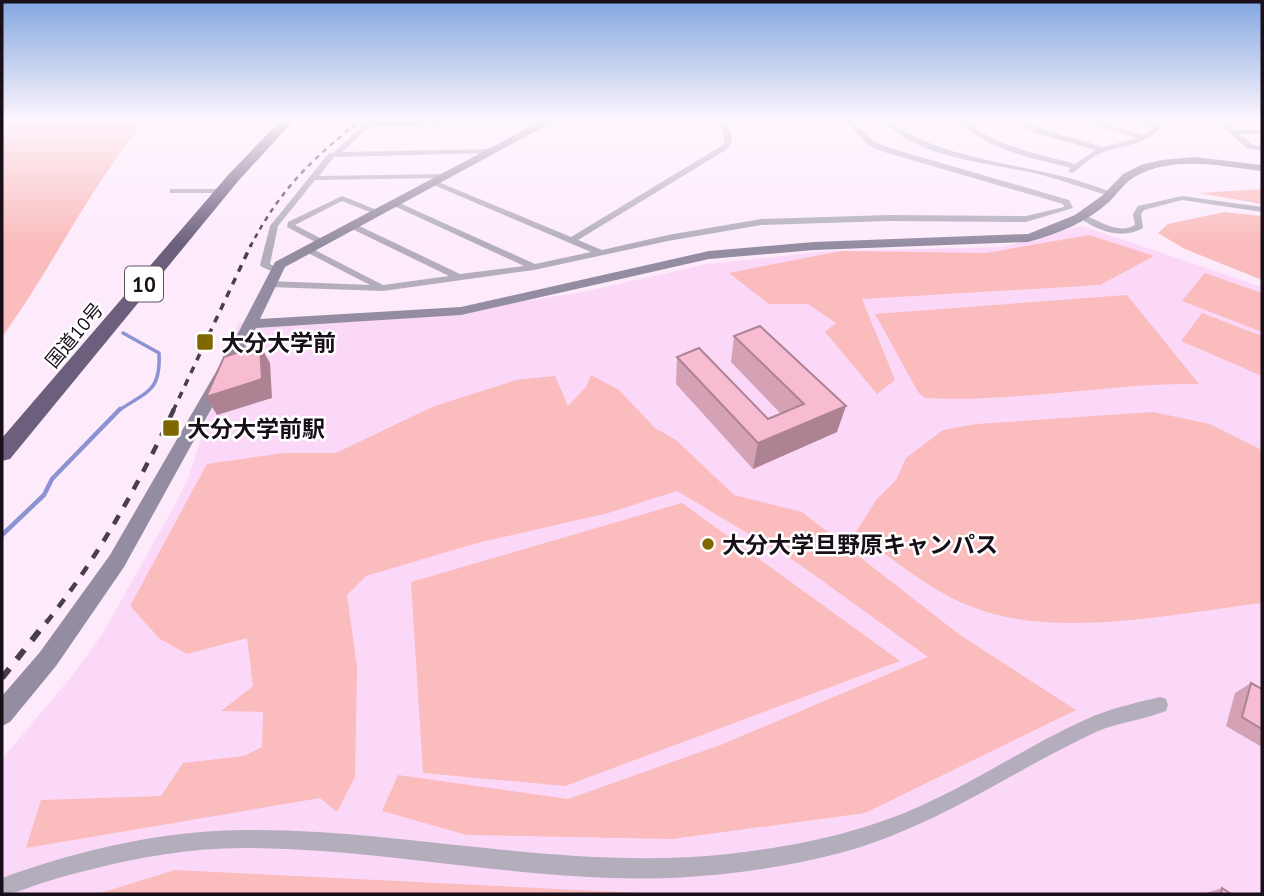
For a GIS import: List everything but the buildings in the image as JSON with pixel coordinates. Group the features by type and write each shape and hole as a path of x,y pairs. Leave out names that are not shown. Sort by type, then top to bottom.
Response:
{"highway":[{"name":"国道10号","path":"2,453 250,161"}],"street":[{"path":"276,270 265,265 272,230 319,167 327,161"},
{"path":"2,714 48,659 117,561 251,324 276,270 285,261 474,161"},
{"path":"572,240 702,161"},
{"path":"269,284 383,288 534,267 668,238 761,222 889,218 1026,219 1069,208 1066,202 924,161"},
{"path":"988,161 1065,179 1110,194"},
{"path":"1057,161 1077,167"},
{"path":"1065,179 1087,161"},
{"path":"251,324 443,313 503,303 709,255 814,246 1028,237 1057,231 1084,218 1128,175 1150,166 1213,161 1262,168"},
{"path":"316,178 444,176"},
{"path":"433,183 602,253"},
{"path":"173,191 222,191"},
{"path":"320,242 291,224 342,198 378,212"},
{"path":"1084,218 1111,230 1131,231 1140,226 1137,214 1141,208 1182,198 1262,210"},
{"path":"395,203 534,267"},
{"path":"351,225 460,277"},
{"path":"307,249 383,288"},
{"path":"2,888 124,854 232,840 358,846 585,870 669,868 756,859 849,841 915,818 1093,725 1160,705"}],"shaded area":[{"path":"2,161 114,161 21,310 2,337"},
{"path":"1262,189 1262,204 1199,193"},
{"path":"1224,212 1262,216 1262,280 1185,249 1158,233 1168,224"},
{"name":"大分大学旦野原キャンパス","path":"1082,226 1262,287 1262,894 2,894 2,759 71,677 101,636 171,512 188,479 238,323 371,318 472,309 578,293 707,264 829,251 1003,247"},
{"path":"1089,235 1154,256 1100,285 862,299 895,380 877,394 825,332 836,323 808,304 769,304 729,273 841,251 986,253"},
{"path":"1205,273 1262,293 1262,332 1182,301"},
{"path":"1127,295 1199,384 1130,386 993,398 925,398 918,392 875,314"},
{"path":"1202,313 1262,336 1262,376 1181,341"},
{"path":"591,375 619,390 655,428 676,440 734,495 802,512 960,635 1076,710 865,813 672,839 467,835 382,811 398,775 568,799 723,744 928,657 799,564 677,491 608,513 477,543 366,576 347,595 357,668 355,777 337,812 320,798 26,848 41,800 161,796 183,763 244,756 262,747 263,712 221,711 253,686 247,638 187,654 160,639 130,606 207,464 284,453 336,453 432,407 516,380 555,376 568,406 586,387"},
{"path":"1153,412 1210,424 1262,450 1262,603 1124,621 1052,623 1019,619 987,612 952,598 918,578 856,532 876,500 896,480 906,458 943,430 977,424"},
{"path":"682,503 900,661 565,786 423,773 411,582"},
{"path":"175,870 660,894 97,894"}],"waterway":[{"path":"118,411 150,389 158,376 159,366 159,353 123,333"},
{"path":"2,535 44,495 52,479 118,411"}],"railway":[{"path":"250,246 273,208 313,161"},
{"path":"173,411 250,246"},
{"path":"46,623 83,573 116,520 174,409"},
{"path":"2,678 47,621"}],"place":[{"name":"大分大学前","path":"205,342"},
{"name":"大分大学前駅","path":"171,428"},
{"name":"大分大学旦野原キャンパス","path":"708,544"}]}
